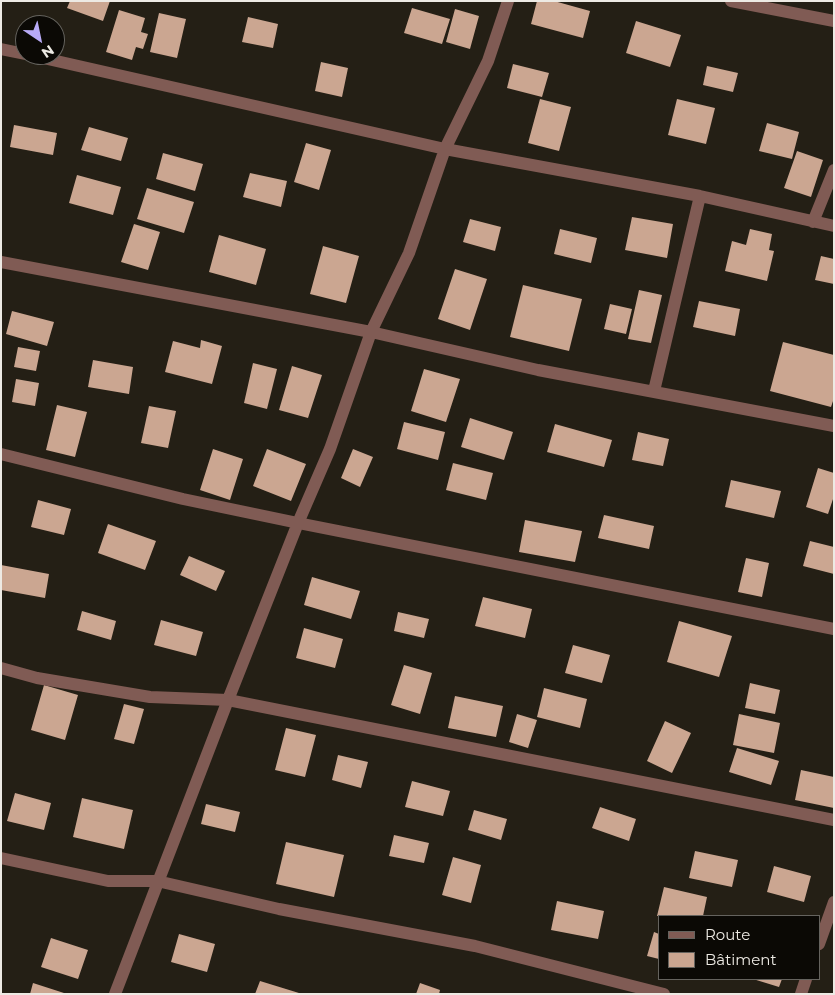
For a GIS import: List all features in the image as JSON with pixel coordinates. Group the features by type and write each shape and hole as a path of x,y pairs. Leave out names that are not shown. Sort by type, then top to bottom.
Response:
{"street":[{"path":"115,994 228,700 298,523 330,449 371,332 409,252 445,149 488,61 508,1"},
{"path":"731,1 834,21"},
{"path":"1,49 15,52"},
{"path":"65,63 445,149 700,196 834,226"},
{"path":"813,222 834,170"},
{"path":"654,391 700,196"},
{"path":"1,262 371,332 538,370 834,426"},
{"path":"1,454 183,499 834,630"},
{"path":"1,668 36,678 150,697 228,700 834,820"},
{"path":"1,858 108,880 157,882 279,910 475,946 664,994"},
{"path":"820,941 834,902"},
{"path":"801,994 806,980"}],"building":[{"path":"70,1 110,1 103,21 67,8"},
{"path":"537,1 554,1 590,11 583,38 531,24"},
{"path":"412,8 450,19 442,44 404,33"},
{"path":"455,9 479,16 470,49 446,42"},
{"path":"119,10 145,18 141,32 148,34 143,49 136,47 132,60 106,52"},
{"path":"159,13 186,19 177,58 150,52"},
{"path":"248,17 278,24 273,48 242,42"},
{"path":"636,21 681,35 670,67 626,53"},
{"path":"321,62 348,68 342,97 315,91"},
{"path":"513,64 549,73 542,97 507,88"},
{"path":"707,66 738,73 733,92 703,85"},
{"path":"540,99 571,107 559,151 528,143"},
{"path":"677,99 715,108 706,144 668,135"},
{"path":"767,123 799,132 792,159 759,151"},
{"path":"14,125 57,133 53,155 10,147"},
{"path":"89,127 128,138 121,161 81,150"},
{"path":"306,143 331,150 319,190 294,182"},
{"path":"797,151 823,160 811,197 784,188"},
{"path":"163,153 203,164 195,191 156,179"},
{"path":"250,173 287,181 281,207 243,197"},
{"path":"77,175 121,187 113,215 69,203"},
{"path":"147,188 194,202 184,233 137,219"},
{"path":"632,217 673,224 667,258 625,250"},
{"path":"470,219 501,227 495,251 463,242"},
{"path":"134,224 160,232 148,270 121,262"},
{"path":"560,229 597,238 591,263 554,254"},
{"path":"750,229 772,234 769,250 774,251 767,281 725,271 732,241 746,245"},
{"path":"219,235 266,249 256,285 209,272"},
{"path":"323,246 359,256 346,303 310,294"},
{"path":"821,256 834,259 834,284 815,280"},
{"path":"455,269 487,279 470,330 438,319"},
{"path":"523,285 582,299 569,351 510,337"},
{"path":"639,290 662,295 651,343 628,339"},
{"path":"699,301 740,309 735,336 693,327"},
{"path":"610,304 632,309 626,334 604,329"},
{"path":"12,311 54,322 47,346 6,334"},
{"path":"201,340 222,346 212,384 165,372 173,341 200,348"},
{"path":"783,342 834,355 834,398 831,407 770,391"},
{"path":"18,347 40,351 36,371 14,367"},
{"path":"93,360 133,367 129,394 88,387"},
{"path":"253,363 277,369 267,409 244,403"},
{"path":"292,366 322,375 308,418 279,410"},
{"path":"424,369 460,379 446,422 411,411"},
{"path":"16,379 39,383 35,406 12,402"},
{"path":"57,405 87,412 75,457 46,450"},
{"path":"149,406 176,411 168,448 141,443"},
{"path":"470,418 513,432 504,460 461,447"},
{"path":"404,422 445,432 438,460 397,449"},
{"path":"555,424 612,440 604,467 547,452"},
{"path":"638,432 669,439 663,466 632,460"},
{"path":"213,449 243,459 230,500 200,490"},
{"path":"267,449 306,464 291,501 253,486"},
{"path":"353,449 373,457 360,487 341,478"},
{"path":"453,463 493,473 486,500 446,490"},
{"path":"818,468 834,473 834,496 828,514 806,507"},
{"path":"731,480 781,491 774,518 725,507"},
{"path":"38,500 71,509 64,535 31,527"},
{"path":"604,515 654,526 649,549 598,538"},
{"path":"525,520 582,531 575,562 519,552"},
{"path":"108,524 156,541 145,570 98,553"},
{"path":"810,541 834,547 834,574 803,566"},
{"path":"189,556 225,571 216,591 180,575"},
{"path":"746,558 769,563 762,597 738,592"},
{"path":"1,565 49,574 45,598 1,590"},
{"path":"312,577 360,591 351,619 304,605"},
{"path":"483,597 532,609 525,638 475,626"},
{"path":"82,611 116,621 111,640 77,630"},
{"path":"398,612 429,619 424,638 394,631"},
{"path":"161,620 203,632 196,656 154,645"},
{"path":"679,621 732,636 719,677 667,662"},
{"path":"304,628 343,639 335,668 296,658"},
{"path":"573,645 610,655 602,683 565,673"},
{"path":"404,665 432,673 420,714 391,705"},
{"path":"750,683 780,690 775,714 745,708"},
{"path":"44,685 78,695 65,740 31,730"},
{"path":"544,688 587,699 580,728 537,717"},
{"path":"455,696 503,706 496,737 448,728"},
{"path":"124,704 144,709 134,744 114,739"},
{"path":"517,714 537,720 528,748 509,742"},
{"path":"739,714 780,723 774,753 733,745"},
{"path":"665,721 691,733 672,773 647,761"},
{"path":"286,728 316,735 305,777 275,770"},
{"path":"737,748 779,761 771,785 729,772"},
{"path":"338,755 368,762 361,788 332,780"},
{"path":"801,770 834,777 834,808 795,800"},
{"path":"412,781 450,791 443,816 405,807"},
{"path":"15,793 51,803 44,830 7,821"},
{"path":"82,798 133,810 124,849 73,837"},
{"path":"206,804 240,812 235,832 201,824"},
{"path":"600,807 636,819 629,841 592,828"},
{"path":"474,810 507,819 501,840 468,830"},
{"path":"394,835 429,843 424,863 389,856"},
{"path":"286,842 344,855 334,897 276,884"},
{"path":"695,851 738,860 732,887 689,878"},
{"path":"453,857 481,865 471,903 442,895"},
{"path":"774,866 811,876 804,902 767,892"},
{"path":"664,887 707,897 703,915 657,916"},
{"path":"557,901 604,911 598,939 551,930"},
{"path":"654,932 658,934 658,959 647,956"},
{"path":"179,934 215,944 207,972 171,962"},
{"path":"51,938 88,950 78,979 41,967"},
{"path":"756,980 782,980 779,987"},
{"path":"260,981 299,993 299,994 255,994"},
{"path":"33,983 64,993 64,994 30,994"},
{"path":"420,983 440,990 439,994 416,994"}]}
